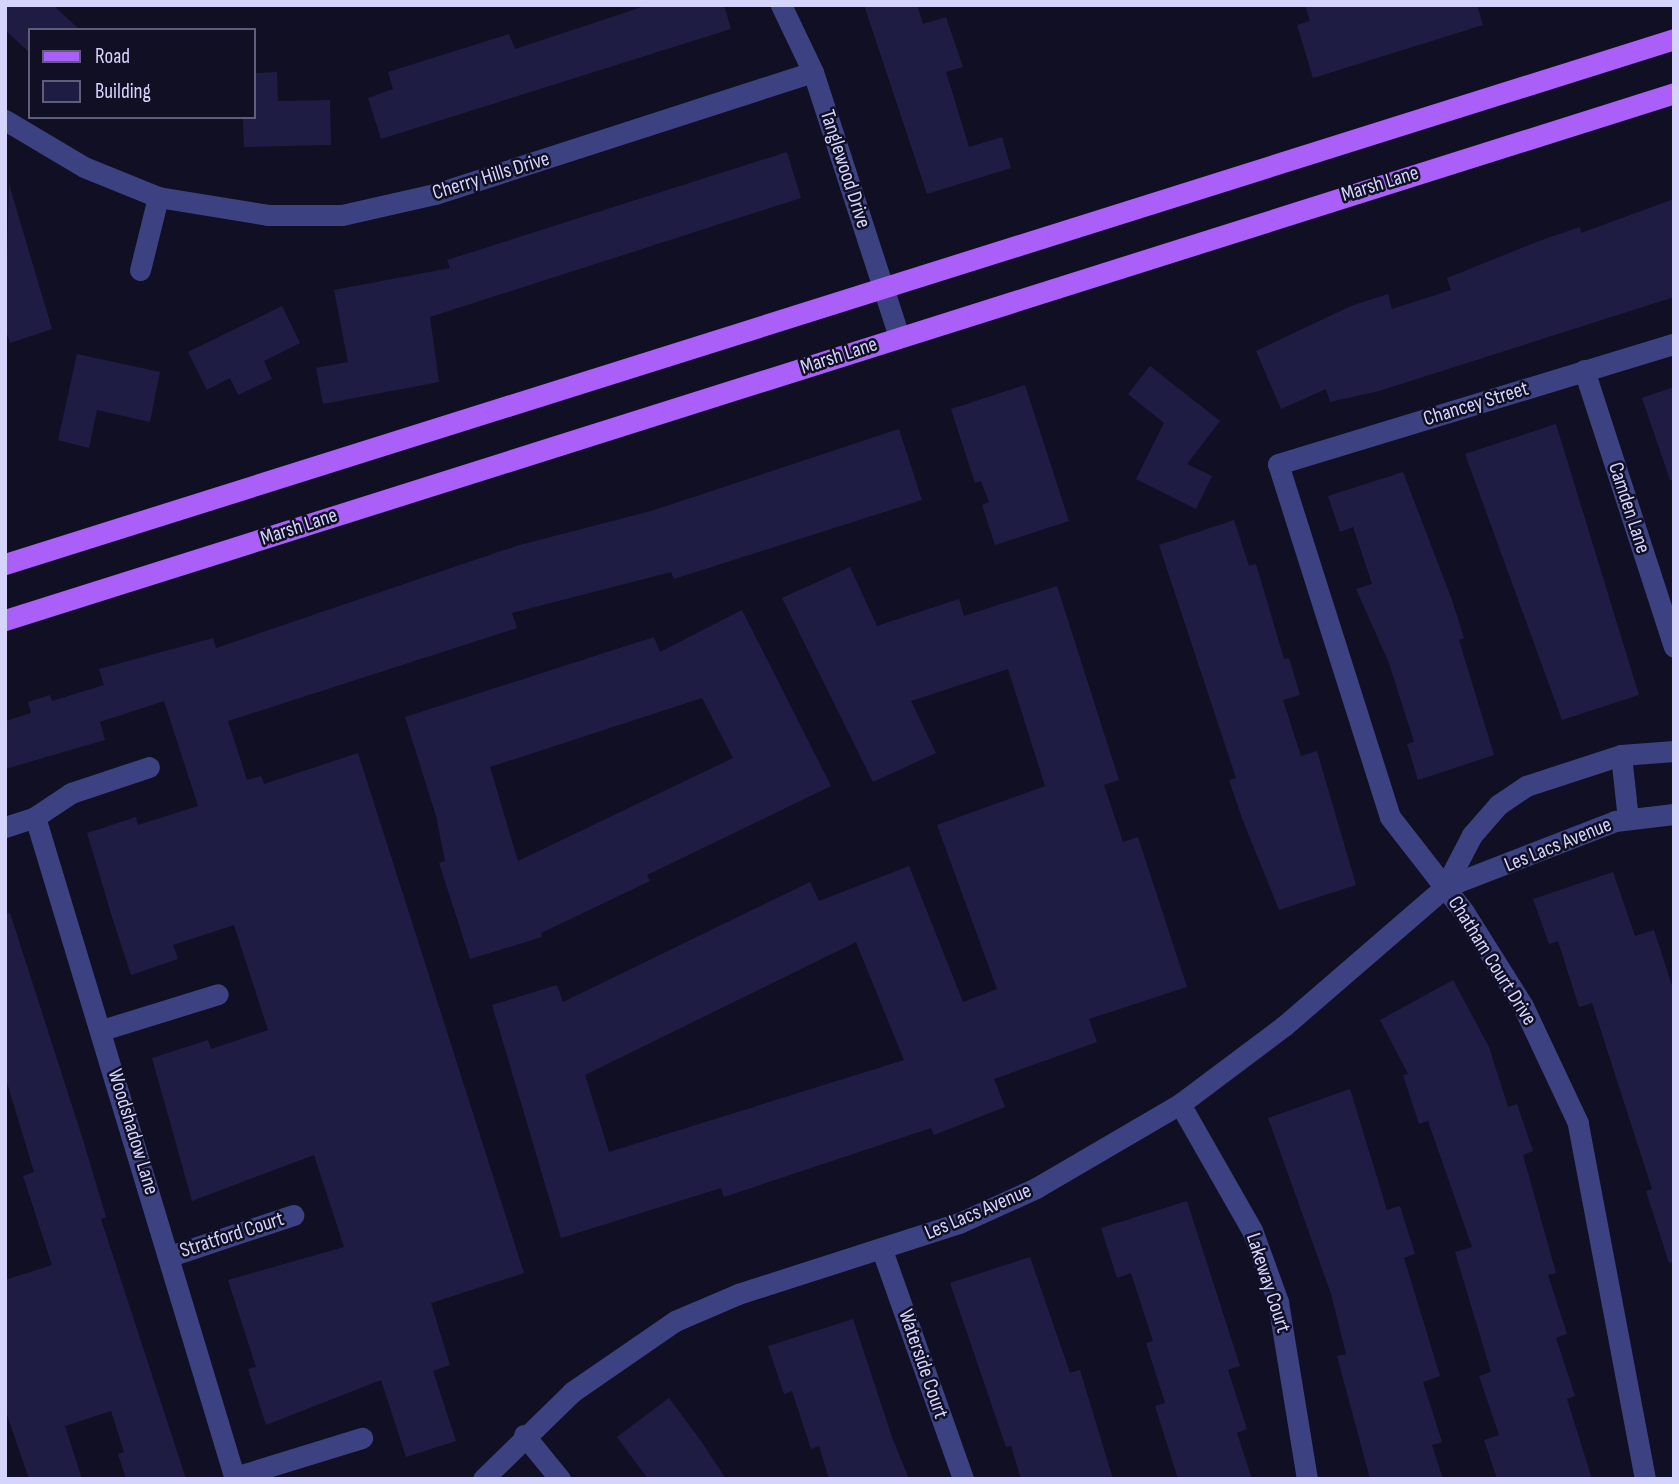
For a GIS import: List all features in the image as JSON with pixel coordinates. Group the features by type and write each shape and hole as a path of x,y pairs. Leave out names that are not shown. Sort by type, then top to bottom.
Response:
{"main road":[{"path":"5,564 1674,39"},
{"name":"Marsh Lane","path":"5,620 1674,93"}],"street":[{"name":"Tanglewood Drive","path":"781,5 813,72 899,337"},
{"name":"Cherry Hills Drive","path":"5,120 84,167 158,197 268,215 342,215 501,174 813,72"},
{"path":"140,270 158,197"},
{"name":"Chancey Street","path":"1278,464 1674,344"},
{"name":"Camden Lane","path":"1584,370 1674,646"},
{"name":"Chatham Court Drive","path":"1278,464 1390,817 1445,887 1523,1006 1578,1123 1645,1479"},
{"name":"Les Lacs Avenue","path":"1445,887 1472,835 1498,806 1526,786 1621,755 1674,751"},
{"path":"1621,755 1628,819"},
{"path":"5,827 35,817 71,793 149,767"},
{"name":"Les Lacs Avenue","path":"483,1479 524,1435 572,1392 675,1321 737,1294 883,1250 1035,1188 1180,1104 1284,1026 1445,887 1628,819 1674,814"},
{"name":"Woodshadow Lane","path":"35,817 102,1030 235,1478"},
{"path":"102,1030 218,994"},
{"name":"Lakeway Court","path":"1180,1104 1252,1230 1278,1302 1307,1479"},
{"name":"Stratford Court","path":"170,1256 293,1215"},
{"name":"Waterside Court","path":"883,1250 963,1479"},
{"path":"524,1435 560,1479"},
{"path":"235,1478 362,1438"}],"building":[{"path":"5,5 53,5 78,28 28,28 28,51 5,30"},
{"path":"648,5 724,5 731,29 381,139 368,98 393,89 388,72 509,34 515,49"},
{"path":"864,5 917,5 923,24 946,17 963,67 946,72 969,147 1002,137 1011,168 927,194"},
{"path":"1305,5 1477,5 1483,25 1313,78 1297,25 1310,21"},
{"path":"277,72 278,101 330,100 331,145 244,147 243,119 256,119 256,73"},
{"path":"787,152 801,198 430,317 439,382 323,404 316,368 348,362 334,290 450,268 447,260"},
{"path":"9,184 52,329 10,343 5,328"},
{"path":"1674,199 1674,297 1379,391 1330,402 1326,389 1281,409 1256,351 1351,306 1388,294 1392,309 1451,290 1447,278 1539,241 1580,227 1581,233"},
{"path":"282,306 300,343 264,361 272,379 238,395 230,378 207,390 188,352"},
{"path":"77,354 160,372 150,422 97,410 89,448 58,440"},
{"path":"1150,366 1220,421 1187,464 1212,476 1196,509 1136,479 1164,423 1128,394"},
{"path":"1025,385 1069,521 995,545 982,505 989,502 981,481 975,483 951,409"},
{"path":"1674,387 1674,480 1670,480 1642,398"},
{"path":"1556,424 1639,695 1562,720 1465,454"},
{"path":"899,429 922,500 674,579 671,572 512,613 517,628 228,721 247,780 261,776 264,784 358,753 524,1273 431,1303 450,1365 433,1371 456,1441 406,1457 381,1380 266,1425 248,1369 256,1367 228,1280 344,1247 314,1155 192,1201 152,1058 208,1040 211,1049 268,1030 234,925 173,945 178,959 131,975 113,920 87,833 136,817 138,825 198,806 164,701 100,722 105,740 5,769 5,721 31,713 28,702 50,695 52,701 104,685 99,669 213,638 216,648 516,546 651,511"},
{"path":"1403,472 1452,600 1464,638 1459,640 1494,755 1418,780 1407,744 1414,742 1389,663 1356,589 1372,584 1353,527 1340,532 1328,496"},
{"path":"1234,520 1249,566 1256,564 1284,659 1289,658 1300,695 1283,700 1301,756 1317,751 1356,885 1279,910 1229,780 1236,778 1159,545"},
{"path":"850,567 877,626 959,599 964,616 1057,586 1119,780 1104,785 1123,842 1138,837 1187,987 1089,1019 1097,1042 994,1079 1005,1107 934,1135 931,1128 724,1197 721,1188 561,1238 492,1005 557,985 563,1002 810,882 819,901 909,866 963,1002 997,989 937,825 1045,786 1008,669 911,701 936,753 873,782 782,598","holes":["856,942 904,1060 609,1152 585,1075"]},
{"path":"742,610 831,786 647,875 650,881 541,933 542,937 470,959 439,863 445,861 436,816 405,717 654,637 660,652","holes":["702,698 733,758 518,861 490,767"]},
{"path":"1613,872 1635,936 1654,930 1674,992 1674,1262 1669,1263 1646,1191 1652,1189 1592,1003 1579,1007 1558,941 1549,944 1533,899"},
{"path":"10,913 106,1217 101,1219 186,1479 126,1479 118,1454 124,1452 111,1411 65,1426 82,1479 29,1479 5,1409 5,1280 52,1265 23,1176 34,1172 5,1076 5,914"},
{"path":"1453,980 1489,1047 1508,1107 1517,1104 1533,1151 1523,1155 1556,1273 1548,1275 1567,1334 1556,1338 1575,1396 1567,1399 1592,1479 1497,1479 1484,1440 1499,1435 1479,1376 1491,1372 1455,1252 1472,1247 1428,1121 1419,1124 1403,1075 1408,1074 1380,1020"},
{"path":"1350,1089 1387,1210 1400,1206 1415,1254 1404,1258 1440,1376 1423,1382 1442,1442 1432,1445 1443,1479 1370,1479 1337,1356 1346,1354 1331,1294 1268,1118"},
{"path":"1187,1201 1240,1366 1228,1370 1247,1429 1237,1433 1252,1479 1178,1479 1155,1406 1165,1403 1146,1343 1153,1341 1131,1273 1117,1278 1101,1228"},
{"path":"1030,1257 1070,1373 1080,1370 1113,1479 1021,1479 1011,1446 1006,1447 950,1283"},
{"path":"853,1319 892,1437 909,1479 829,1479 819,1446 811,1449 792,1391 784,1394 768,1346"},
{"path":"669,1398 726,1479 648,1479 617,1437"}]}
